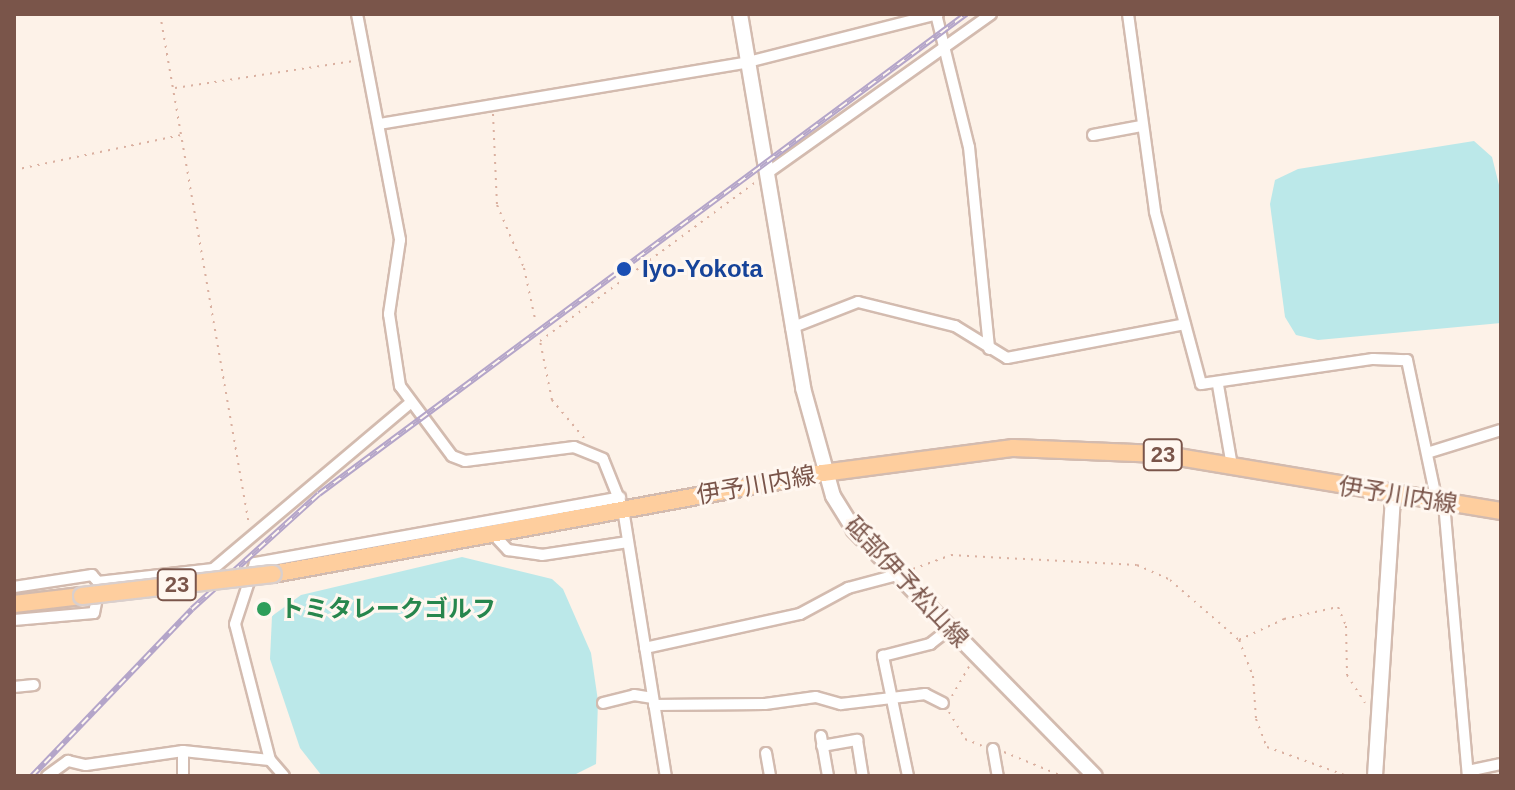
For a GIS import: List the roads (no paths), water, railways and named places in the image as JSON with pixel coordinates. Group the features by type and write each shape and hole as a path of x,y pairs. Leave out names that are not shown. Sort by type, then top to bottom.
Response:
{"main road":[{"name":"砥部伊予松山線","path":"740,14 791,328 823,473 854,530 1095,776"},
{"name":"伊予川内線","path":"14,604 273,574 494,535 621,503 1013,448 1108,450 1232,466 1501,511"},
{"path":"1375,776 1393,495"}],"street":[{"path":"357,14 400,240 389,314 392,356 409,404 452,456 465,461 593,450 621,503 666,776"},
{"path":"379,124 748,62 937,14 969,147 989,349"},
{"path":"766,174 991,14"},
{"path":"1128,14 1141,126 1197,377 1208,387 1399,357 1414,371 1427,453 1441,502 1468,773 1501,764"},
{"path":"1093,135 1141,126"},
{"path":"791,328 858,302 955,326 989,349 1020,358 1185,324"},
{"path":"1218,385 1232,466"},
{"path":"98,582 213,569 409,404"},
{"path":"1427,453 1501,430"},
{"path":"284,776 270,760 235,624 255,563 621,503"},
{"path":"494,535 508,550 542,555 628,542"},
{"path":"14,587 92,575 98,582 94,613 14,620"},
{"path":"645,648 800,614 848,588 897,575"},
{"path":"908,776 883,656 930,644 949,629"},
{"path":"14,687 34,685"},
{"path":"603,703 634,695 654,701 765,704 816,697 841,704 925,694 943,703"},
{"path":"828,776 822,741 857,740 863,776"},
{"path":"993,749 998,776"},
{"path":"47,776 68,761 86,765 183,751 270,760"},
{"path":"183,751 183,776"},
{"path":"766,753 770,776"}],"water":[{"path":"1474,141 1492,157 1501,193 1501,323 1318,340 1296,335 1285,317 1270,204 1275,180 1298,169"},
{"path":"462,557 552,579 563,589 591,653 598,701 596,764 572,776 322,776 300,748 270,659 272,616 301,595"}],"railway":[{"path":"32,776 192,609 319,494 966,14"}],"place":[{"name":"Iyo-Yokota","path":"624,269"},
{"name":"トミタレークゴルフ","path":"264,609"}]}
